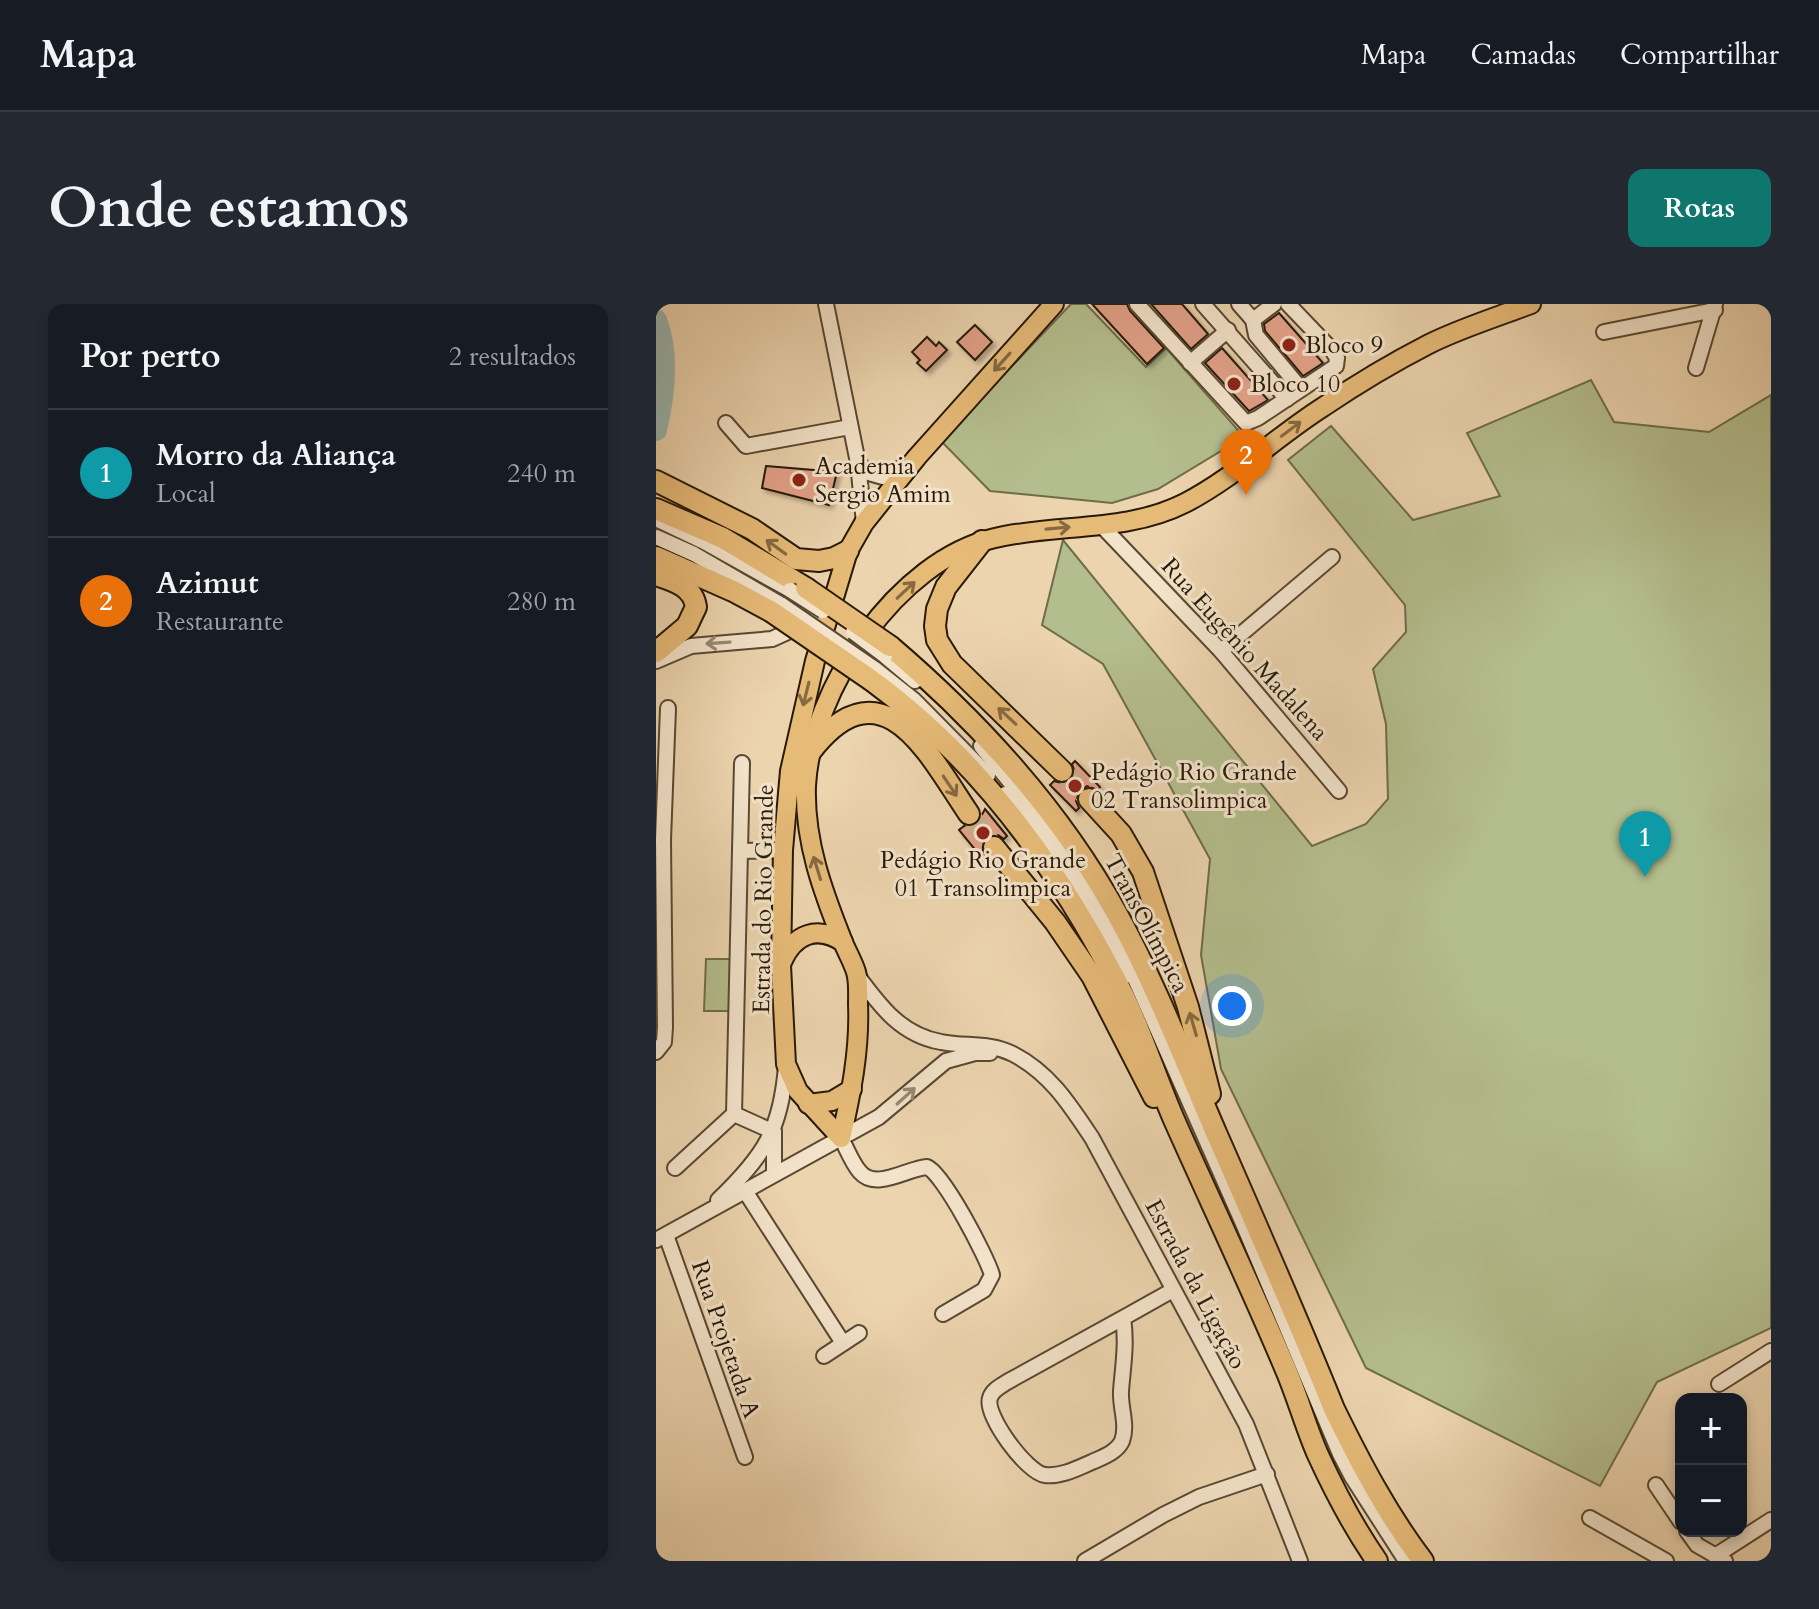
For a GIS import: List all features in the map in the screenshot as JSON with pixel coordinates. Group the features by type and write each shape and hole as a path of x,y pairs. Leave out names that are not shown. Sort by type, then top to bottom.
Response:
{"highway":[{"path":"656,481 752,529 796,559 819,561 848,551"},
{"name":"TransOlímpica","path":"659,513 723,538 769,563 798,589 939,688 990,739 1087,865 1115,911 1158,995 1334,1409 1386,1507 1423,1561"},
{"path":"982,541 946,587 937,609 937,640 952,664 1062,771"},
{"name":"TransOlímpica","path":"656,557 777,608 873,674 961,758 1017,824 1063,890 1116,979 1173,1117 1286,1371 1318,1454 1360,1536 1377,1561"},
{"path":"656,575 687,589 692,593 696,607 687,626 656,652"},
{"path":"811,751 829,730 847,718 860,714 886,716 912,732 969,814"},
{"path":"1089,799 1121,834 1143,872 1199,1045 1214,1128"},
{"path":"994,847 1055,922 1092,976 1156,1101 1173,1117"}],"main road":[{"name":"Estrada do Rio Grande","path":"841,1138 798,1091 786,1064 781,965 783,850 790,771 798,730 848,551 864,523 917,457 1054,304"},
{"name":"Estrada do Rio Grande","path":"841,1138 859,1037 857,974 809,842 806,785 811,751 829,693 889,606 926,573 982,541 1042,530 1112,529 1185,503 1381,369 1432,343 1531,304"},
{"path":"781,965 791,945 805,935 822,932 843,942"},
{"path":"808,1104 832,1101 852,1089"}],"street":[{"path":"826,304 858,463 864,523"},
{"path":"1137,304 1246,423 1336,366 1337,358 1288,304"},
{"path":"1203,304 1287,399"},
{"path":"1239,304 1253,320 1256,335 1301,389"},
{"path":"1253,320 1274,304"},
{"path":"1604,332 1715,307 1696,368"},
{"path":"1190,363 1228,330"},
{"path":"726,423 746,446 850,427"},
{"path":"858,463 869,473 883,477 917,457"},
{"name":"Rua Eugênio Madalena","path":"1112,529 1221,651 1339,791"},
{"name":"TransOlímpica","path":"656,537 694,554 777,608"},
{"path":"1221,651 1332,557"},
{"path":"656,661 691,646 772,639 803,625 835,592"},
{"name":"TransOlímpica","path":"887,651 988,753 1058,842 1099,907 1149,1005 1340,1454 1406,1561"},
{"name":"TransOlímpica","path":"873,674 914,700 971,755 1026,820 1090,912 1119,965 1161,1057 1349,1488 1395,1561"},
{"path":"656,1052 664,1042 665,1027 659,840 668,708"},
{"path":"675,1168 734,1114 742,763"},
{"path":"740,851 783,850"},
{"name":"Estrada da Ligação","path":"857,974 881,1007 906,1029 941,1042 982,1044 1014,1054 1050,1080 1065,1097 1092,1138 1246,1424 1300,1561"},
{"path":"943,1314 984,1290 992,1275 947,1186 933,1169 927,1167 877,1180 866,1178 841,1138 891,1110 946,1061 975,1053 1014,1054"},
{"name":"Estrada do Rio Grande","path":"704,1214 753,1163 774,1132 786,1064"},
{"path":"734,1114 774,1132 774,1174"},
{"name":"Estrada do Rio Grande","path":"661,1237 841,1138"},
{"path":"745,1191 843,1343"},
{"name":"Rua Projetada A","path":"661,1237 745,1457"},
{"path":"1123,1318 1126,1353 1120,1397 1124,1422 1120,1443 1109,1454 1062,1474 1037,1473 1015,1451 990,1412 990,1397 1007,1382 1173,1290"},
{"path":"824,1356 859,1333"},
{"path":"1719,1384 1771,1351"},
{"path":"1085,1561 1199,1497 1267,1474"},
{"path":"1656,1485 1675,1513"},
{"path":"1590,1518 1666,1561"},
{"path":"1691,1537 1697,1545 1720,1558 1771,1520"}],"green space":[{"path":"1071,304 1086,304 1146,367 1166,348 1244,437 1158,489 1112,503 990,491 941,441"},
{"path":"1591,380 1614,422 1709,432 1771,395 1771,1328 1657,1382 1600,1486 1366,1368 1221,1069 1201,955 1210,859 1103,664 1042,625 1063,540 1312,846 1366,824 1388,799 1386,724 1373,669 1406,632 1405,605 1288,460 1331,426 1413,520 1500,496 1467,433"},
{"path":"706,959 736,959 734,1011 704,1011"}],"building":[{"path":"1092,304 1127,304 1164,348 1147,364"},
{"path":"1151,304 1182,304 1208,334 1191,349"},
{"name":"Bloco 9","path":"1279,313 1323,363 1303,376 1265,331 1264,324"},
{"path":"975,325 992,342 975,360 957,342"},
{"path":"927,337 936,346 939,342 947,350 926,371 917,363 920,360 912,352"},
{"name":"Bloco 10","path":"1222,348 1268,400 1249,411 1205,363"},
{"name":"Academia Sergio Amim","path":"766,466 837,472 829,505 762,488"},
{"name":"Pedágio Rio Grande 02 Transolimpica","path":"1075,761 1100,787 1098,790 1087,786 1080,790 1076,811 1050,785 1054,781 1065,784 1071,781"},
{"name":"Pedágio Rio Grande 01 Transolimpica","path":"985,809 1007,836 1004,839 998,835 986,836 982,843 984,855 981,857 959,830 977,824"}],"waterway":[{"path":"656,320 663,347 664,375 656,430"}],"tunnel":[{"path":"1062,771 1089,799"},
{"path":"969,814 994,847"}],"place":[{"name":"Bloco 9","path":"1289,345"},
{"name":"Bloco 10","path":"1234,384"},
{"name":"Academia Sergio Amim","path":"799,480"},
{"name":"Azimut","path":"1246,495"},
{"name":"Pedágio Rio Grande 02 Transolimpica","path":"1075,786"},
{"name":"Pedágio Rio Grande 01 Transolimpica","path":"983,833"},
{"name":"Morro da Aliança","path":"1645,877"}]}
